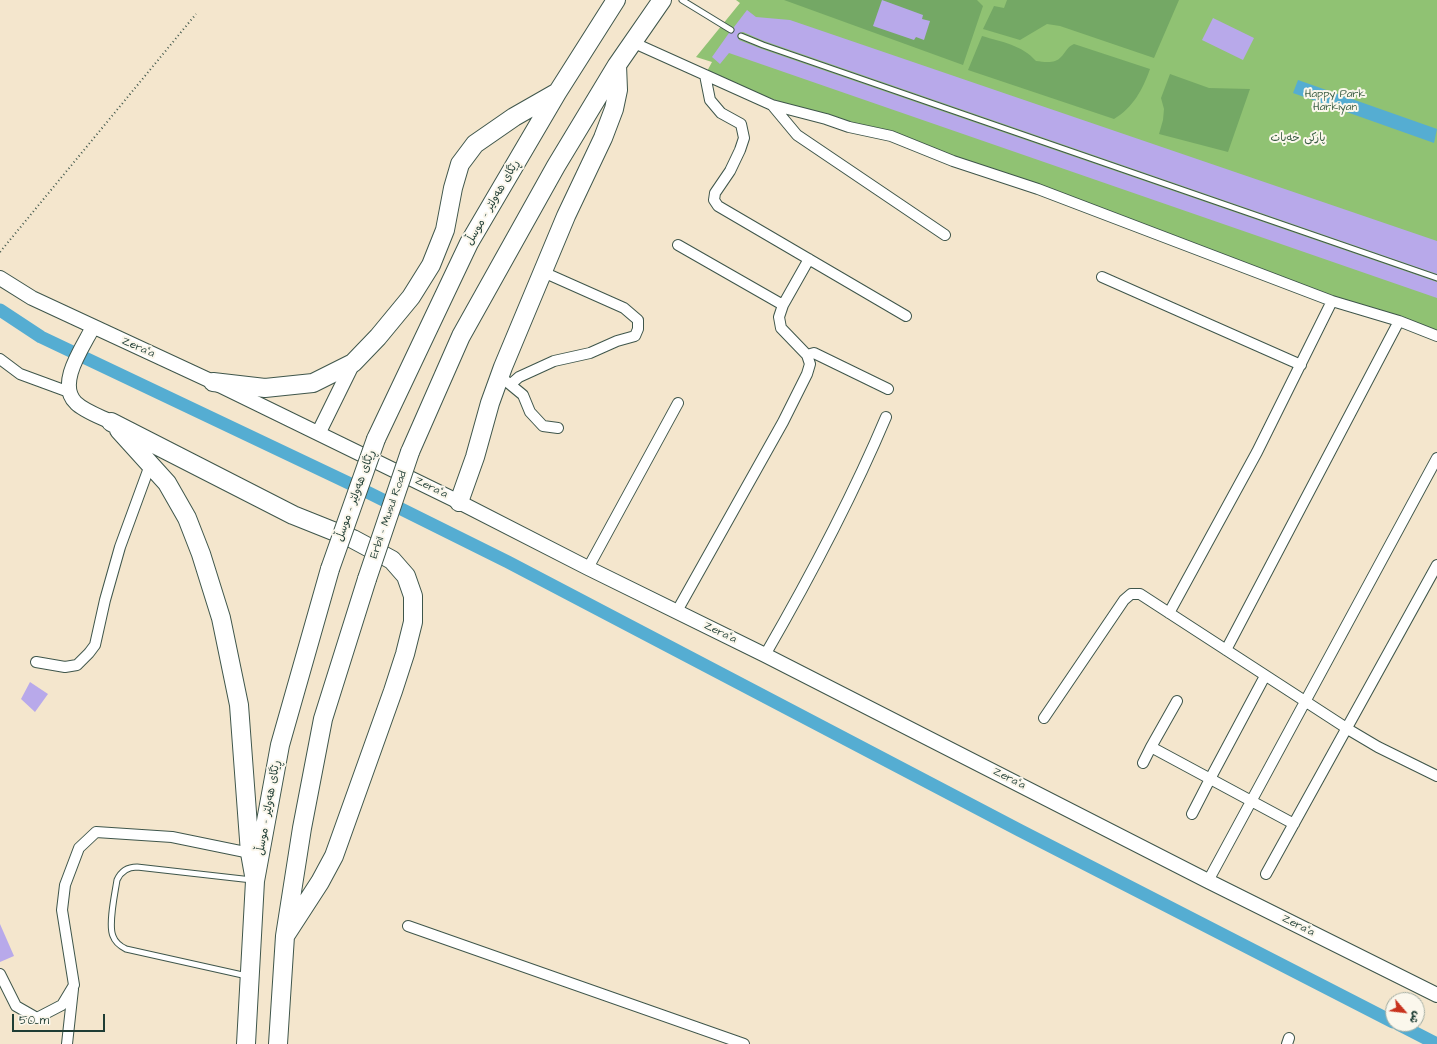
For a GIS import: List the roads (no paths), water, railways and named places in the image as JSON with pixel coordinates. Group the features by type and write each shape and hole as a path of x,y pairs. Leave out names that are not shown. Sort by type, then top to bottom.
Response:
{"highway":[{"name":"ڕێگای هەولێر - موسڵ","path":"246,1044 255,881 280,745 330,569 376,439 469,243 557,93 616,0"},
{"path":"459,502 475,457 480,433 505,380 543,272 566,216 603,138 614,109 618,90 617,65 662,0"},
{"name":"Erbil - Musul Road","path":"285,936 302,828 323,719 410,452 461,336 556,166 617,65"},
{"path":"214,382 265,388 313,384 353,363 378,337 411,297 431,265 445,230 453,188 460,164 475,144 514,117 557,93"},
{"path":"111,422 167,483 187,518 201,554 222,618 240,706 250,853 255,881"},
{"path":"111,422 293,515 353,539 392,560 406,576 413,596 413,622 405,654 334,856 320,882 285,936 278,1044"}],"street":[{"path":"632,42 772,105 826,119 849,127 891,136 953,161 1038,189 1332,301 1399,321 1437,336"},
{"path":"705,75 710,100 721,113 741,124 744,138 730,171 715,193 714,200 718,206 906,316"},
{"path":"772,105 797,135 945,235"},
{"path":"678,245 783,305"},
{"path":"677,611 783,422 807,374 810,364 807,355 781,328 779,317 783,305 810,260"},
{"path":"505,380 519,377 554,361 590,353 635,336 638,329 638,320 624,308 543,272"},
{"path":"1102,277 1301,365"},
{"name":"Zera\"a","path":"0,278 32,298 319,432 588,568 765,655 1208,881 1437,995"},
{"path":"1169,612 1257,452 1332,301"},
{"path":"1226,650 1399,321"},
{"path":"93,327 69,375 69,392 71,398 77,404 111,422"},
{"path":"807,355 814,353 888,389"},
{"path":"0,359 20,374 69,392"},
{"path":"319,432 353,363"},
{"path":"505,380 523,395 530,412 543,426 558,428"},
{"path":"588,568 678,403"},
{"path":"765,655 829,541 864,468 886,417"},
{"path":"1208,881 1437,458"},
{"path":"36,662 65,667 77,665 89,654 94,645 120,547 150,465"},
{"path":"1266,874 1437,565"},
{"path":"1044,718 1124,600 1131,594 1140,594 1265,676 1378,747 1437,776"},
{"path":"1192,814 1265,676"},
{"path":"1143,763 1178,701"},
{"path":"1151,747 1294,824"},
{"path":"67,1044 74,985 62,910 65,885 79,848 96,832 172,836 250,853"},
{"path":"408,926 744,1044"},
{"path":"0,974 16,1006 37,1018 62,1005 74,985"}],"lane":[{"path":"682,0 732,30"},
{"path":"741,36 763,45 1437,278"},
{"path":"250,976 126,949 120,946 112,936 111,923 117,880 119,875 127,868 137,867 255,881"}],"water":[{"path":"1298,80 1437,129 1434,143 1293,93"}],"waterway":[{"path":"0,310 41,337 357,487 508,562 1019,830 1385,1018"},
{"path":"1414,1032 1437,1044"}],"park label":[{"name":"Happy Park Harkiyan","path":"1335,101"},
{"name":"پارکی خەبات","path":"1298,139"}]}
